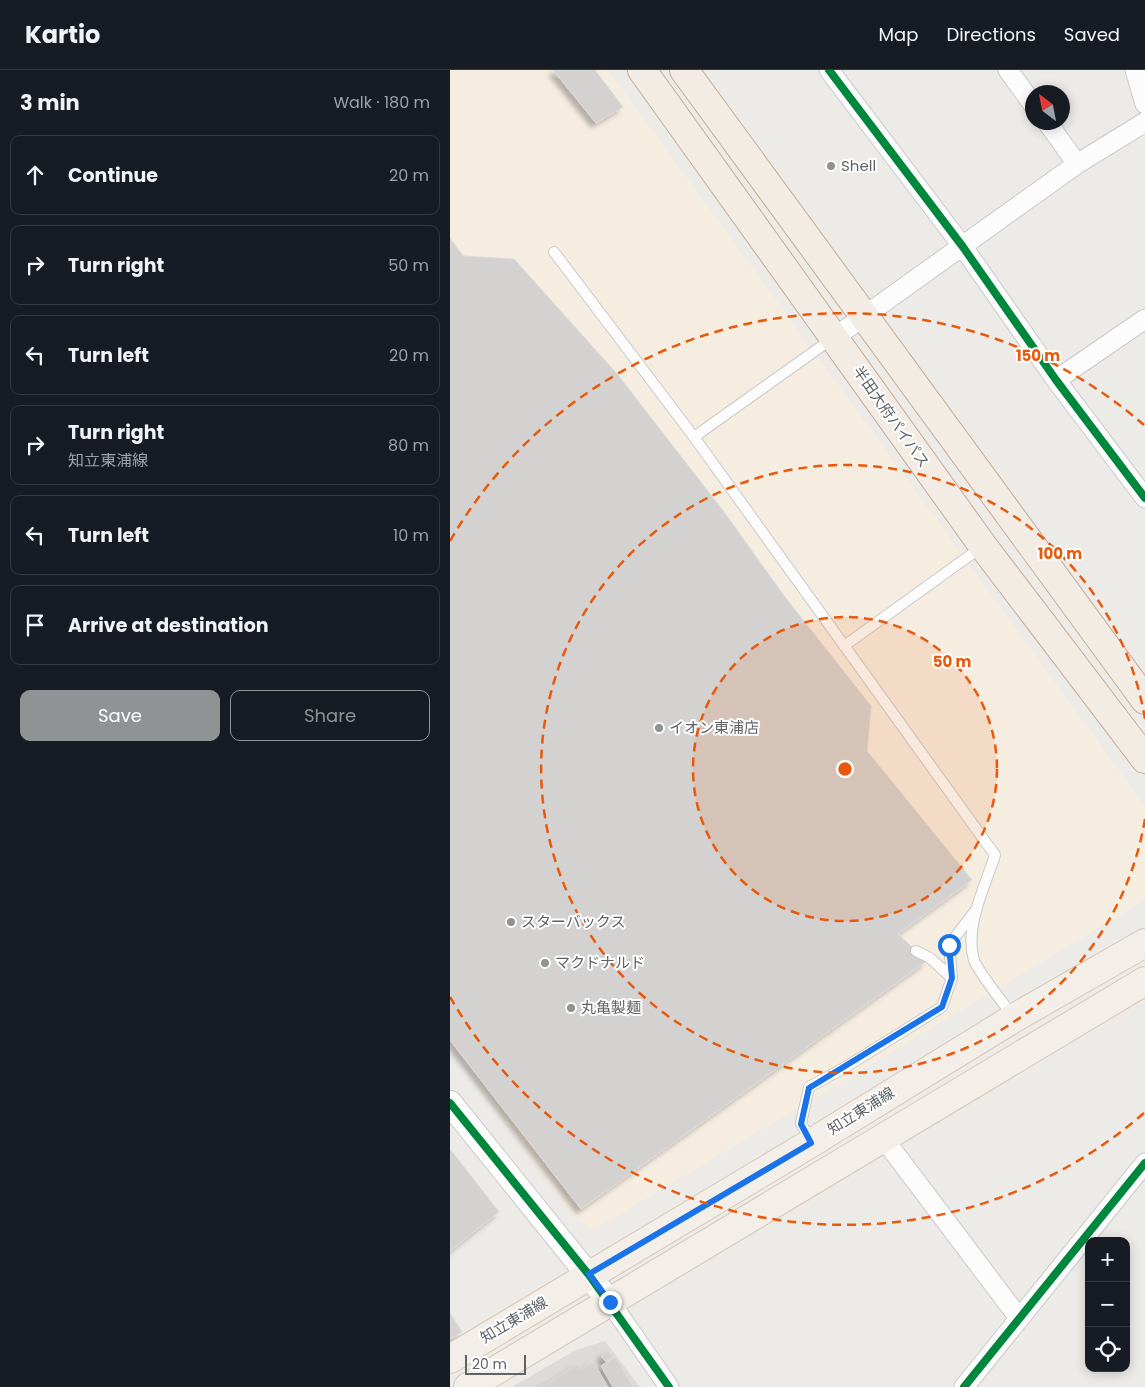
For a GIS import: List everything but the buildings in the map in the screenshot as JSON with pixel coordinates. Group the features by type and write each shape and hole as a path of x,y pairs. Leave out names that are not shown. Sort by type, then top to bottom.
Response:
{"highway":[{"name":"半田大府パイパス","path":"642,70 983,546 1145,759"},
{"path":"684,70 1145,700"}],"main road":[{"name":"知立東浦線","path":"450,1359 589,1274 811,1143 1014,1018 1145,943"},
{"path":"468,1387 1145,981"}],"street":[{"path":"829,70 963,246 1056,380 1145,498"},
{"path":"1008,70 1025,93"},
{"path":"1135,70 1145,104"},
{"path":"835,337 1078,164 1145,122"},
{"path":"1053,130 1078,164"},
{"path":"1056,380 1145,319"},
{"path":"450,1103 589,1274 669,1387"},
{"path":"884,1139 1019,1318"},
{"path":"964,1387 1145,1162"}],"lane":[{"path":"554,252 694,437 995,855 978,907 972,935 974,961 1014,1018"},
{"path":"694,437 835,337"},
{"path":"844,646 983,546"},
{"path":"811,1143 801,1124 809,1088 942,1007 952,978 949,945 978,907"},
{"path":"916,951 930,958 952,978"}],"shaded area":[{"name":"イオン東浦店","path":"450,70 608,70 1145,806 1145,900 595,1229 574,1219 450,1043"},
{"path":"605,1341 640,1387 512,1387 576,1350"}],"cycle path":[{"path":"829,70 963,247 1056,380 1145,498"},
{"path":"450,1103 589,1275 669,1387"},
{"path":"964,1387 1145,1163"}],"place":[{"name":"Shell","path":"831,166"},
{"name":"イオン東浦店","path":"659,728"},
{"name":"スターバックス","path":"511,922"},
{"name":"マクドナルド","path":"545,963"},
{"name":"丸亀製麺","path":"571,1008"}],"route":[{"path":"610,1302 589,1274 811,1143 801,1124 809,1088 942,1007 952,978 949,945"}]}
